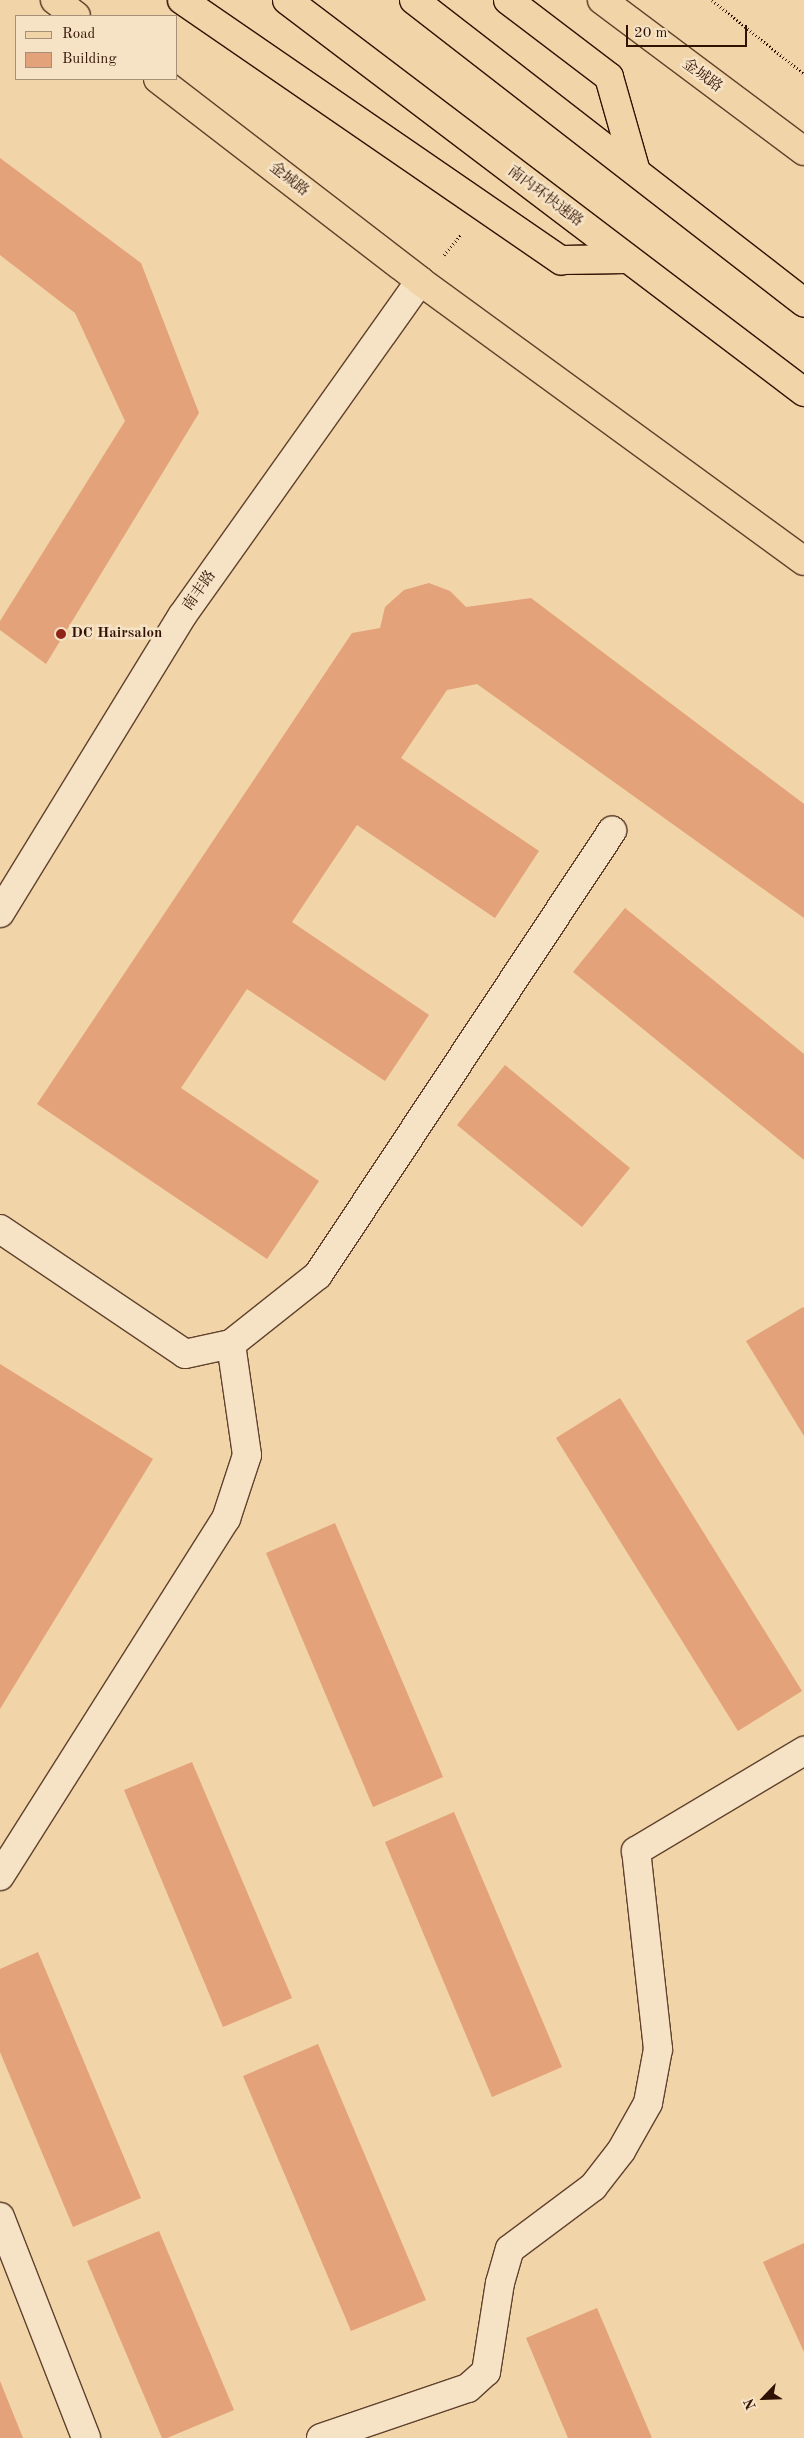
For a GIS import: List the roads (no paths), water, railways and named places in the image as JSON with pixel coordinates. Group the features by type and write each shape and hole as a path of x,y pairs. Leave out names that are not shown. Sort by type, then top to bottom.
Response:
{"main road":[{"path":"55,0 75,15"},
{"path":"182,0 561,260 628,259"},
{"name":"南内环快速路","path":"287,0 804,392"},
{"path":"414,0 635,168 804,304"},
{"path":"508,0 609,77 635,168"},
{"name":"金城路","path":"602,0 804,151"},
{"name":"金城路","path":"159,80 420,281 804,561"}],"street":[{"name":"南丰路","path":"0,913 182,616 420,281"},
{"path":"0,1229 185,1354 231,1344 318,1276 612,831"},
{"path":"0,1876 226,1519 247,1454 231,1344"},
{"path":"321,2438 468,2388 486,2372 500,2283 510,2249 592,2187 621,2151 648,2104 658,2049 636,1851 804,1751"},
{"path":"0,2217 86,2438"}],"place":[{"name":"DC Hairsalon","path":"61,634"}]}
